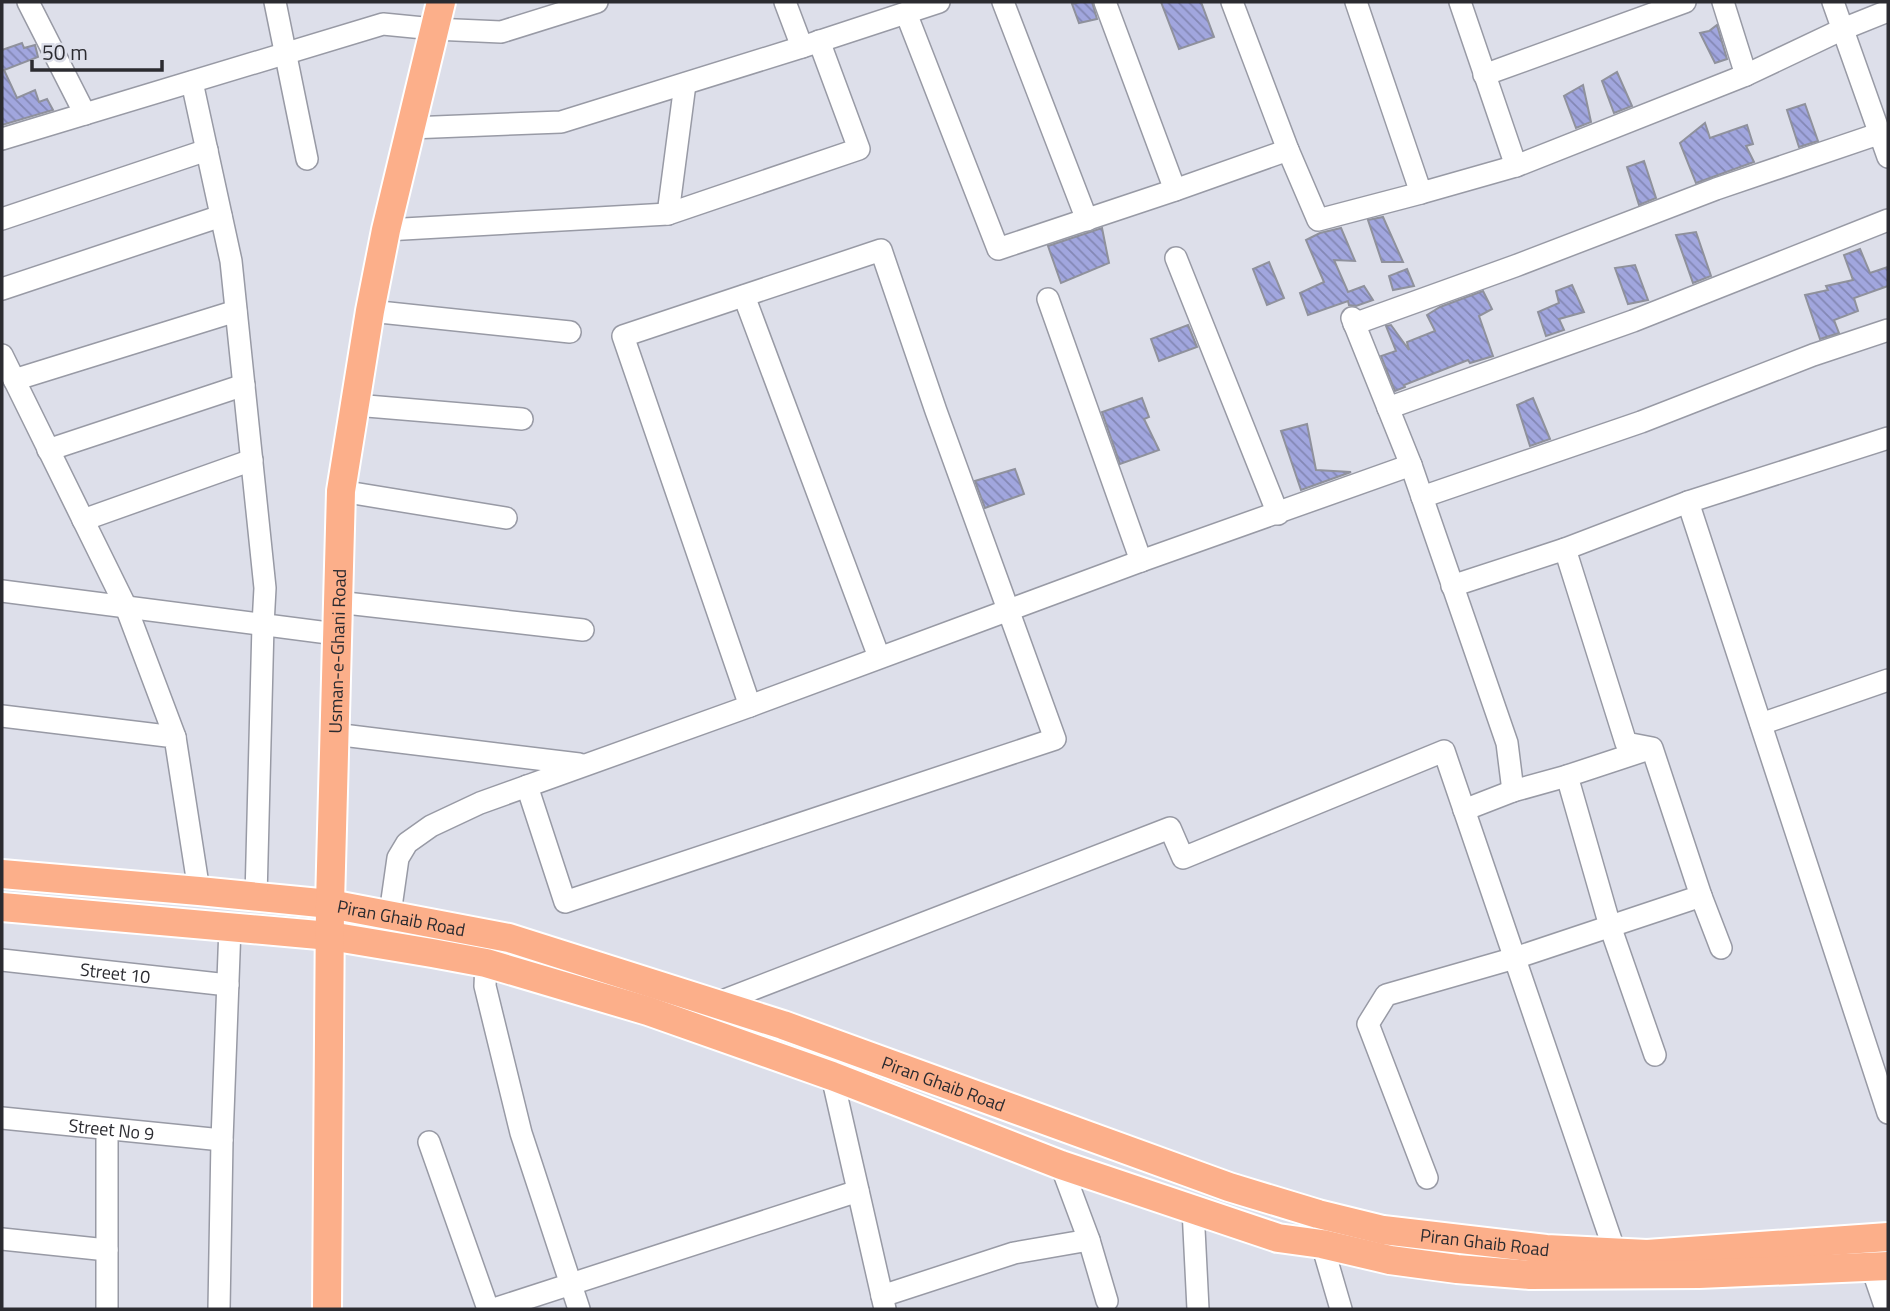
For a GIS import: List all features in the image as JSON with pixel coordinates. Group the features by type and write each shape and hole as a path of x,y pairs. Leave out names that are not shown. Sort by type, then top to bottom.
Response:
{"main road":[{"name":"Usman-e-Ghani Road","path":"327,1309 330,904 341,491 386,230 441,2"},
{"name":"Piran Ghaib Road","path":"2,874 330,904 509,938 796,1029 1228,1187 1383,1230 1546,1249 1647,1254 1888,1237"},
{"name":"Piran Ghaib Road","path":"2,907 330,936 486,964 648,1011 832,1076 1060,1165 1278,1238 1457,1269 1531,1275 1699,1274 1880,1267"}],"street":[{"path":"28,2 85,114"},
{"path":"275,2 307,159"},
{"path":"2,139 383,24 502,32 597,2"},
{"path":"386,230 668,214 859,149 811,44 785,2"},
{"path":"410,128 561,122 811,44 894,11 939,2"},
{"path":"1003,2 1087,220"},
{"path":"1105,2 1175,190"},
{"path":"1232,2 1288,150 1318,220 1516,166 1746,75 1888,11"},
{"path":"1356,2 1421,193"},
{"path":"1460,2 1516,166"},
{"path":"1484,75 1685,2"},
{"path":"1723,2 1746,75"},
{"path":"1833,2 1888,157"},
{"path":"894,11 998,249 1288,150"},
{"path":"192,82 231,261 265,588 256,897"},
{"path":"668,214 685,84"},
{"path":"1513,792 1507,743 1411,465 1353,321 1515,267 1716,189 1881,133"},
{"path":"2,219 207,150"},
{"path":"2,289 221,216"},
{"path":"1388,408 1633,321 1888,220"},
{"path":"527,786 565,902 1055,739 936,411 881,250 623,336 750,705"},
{"path":"1176,258 1278,514"},
{"path":"744,296 879,657"},
{"path":"1048,299 1141,561"},
{"path":"14,380 236,311"},
{"path":"370,311 570,332"},
{"path":"1422,497 1641,422 1813,355 1888,330"},
{"path":"2,355 126,607 176,737 199,891"},
{"path":"48,450 244,385"},
{"path":"355,405 522,419"},
{"path":"1452,586 1565,550 1688,502 1888,439"},
{"path":"83,520 252,460"},
{"path":"390,914 398,858 407,843 431,826 480,803 1411,465"},
{"path":"341,491 506,518"},
{"path":"1688,502 1888,1113"},
{"path":"1565,550 1626,743 1652,748"},
{"path":"2,592 337,634"},
{"path":"337,601 583,630"},
{"path":"1761,724 1888,680"},
{"path":"2,716 176,737"},
{"path":"334,734 585,765"},
{"path":"1464,810 1652,748"},
{"path":"1652,748 1721,948"},
{"path":"718,1003 1170,828 1183,858 1444,751 1615,1252"},
{"path":"1567,776 1610,926 1655,1055"},
{"path":"1427,1178 1368,1024 1386,995 1515,958 1701,896"},
{"path":"219,1309 230,927"},
{"name":"Street 10","path":"2,960 228,985"},
{"path":"486,964 485,986 521,1133 579,1309"},
{"path":"832,1076 883,1303 1014,1253 1089,1240"},
{"name":"Street No 9","path":"2,1118 222,1140"},
{"path":"107,1129 107,1309"},
{"path":"429,1142 488,1309"},
{"path":"1060,1165 1089,1240 1107,1301"},
{"path":"494,1309 858,1191"},
{"path":"1193,1209 1198,1309"},
{"path":"2,1239 107,1250"},
{"path":"1322,1244 1341,1309"},
{"path":"1880,1267 1886,1309"}],"building":[{"path":"1092,2 1097,19 1079,23 1072,4"},
{"path":"1161,2 1201,2 1214,37 1179,49"},
{"path":"1717,25 1727,59 1715,63 1700,33"},
{"path":"22,43 24,48 35,45 38,57 4,70 17,98 35,90 39,102 47,99 53,110 2,125 2,50"},
{"path":"1617,72 1632,106 1614,113 1602,81"},
{"path":"1583,85 1591,122 1576,128 1564,96"},
{"path":"1805,104 1818,141 1799,147 1787,110"},
{"path":"1705,123 1710,138 1747,125 1753,144 1746,146 1754,162 1696,183 1680,143"},
{"path":"1644,161 1656,198 1639,205 1627,167"},
{"path":"1383,217 1403,262 1382,262 1368,220"},
{"path":"1102,228 1109,263 1061,283 1048,246"},
{"path":"1341,228 1355,261 1334,260 1348,292 1364,286 1373,300 1356,306 1349,305 1348,301 1308,315 1300,293 1324,282 1306,240"},
{"path":"1696,232 1711,276 1693,283 1676,235"},
{"path":"1860,249 1870,273 1888,267 1888,286 1854,298 1858,311 1834,320 1839,333 1820,339 1805,295 1828,290 1826,286 1853,280 1844,255"},
{"path":"1269,262 1284,298 1267,305 1253,269"},
{"path":"1635,265 1648,300 1628,304 1615,268"},
{"path":"1407,269 1414,286 1393,290 1389,276"},
{"path":"1572,285 1584,312 1559,319 1564,330 1546,336 1538,312 1559,303 1556,291"},
{"path":"1483,291 1492,309 1479,316 1493,356 1470,363 1468,360 1395,391 1381,356 1396,351 1386,326 1391,325 1409,350 1407,342 1435,331 1427,315 1440,307"},
{"path":"1188,325 1197,347 1159,361 1151,339"},
{"path":"1142,398 1149,417 1144,419 1159,450 1120,464 1102,412"},
{"path":"1533,398 1550,439 1530,446 1517,405"},
{"path":"1307,424 1316,470 1351,472 1301,490 1281,431"},
{"path":"1015,469 1024,494 985,508 975,481"}]}
